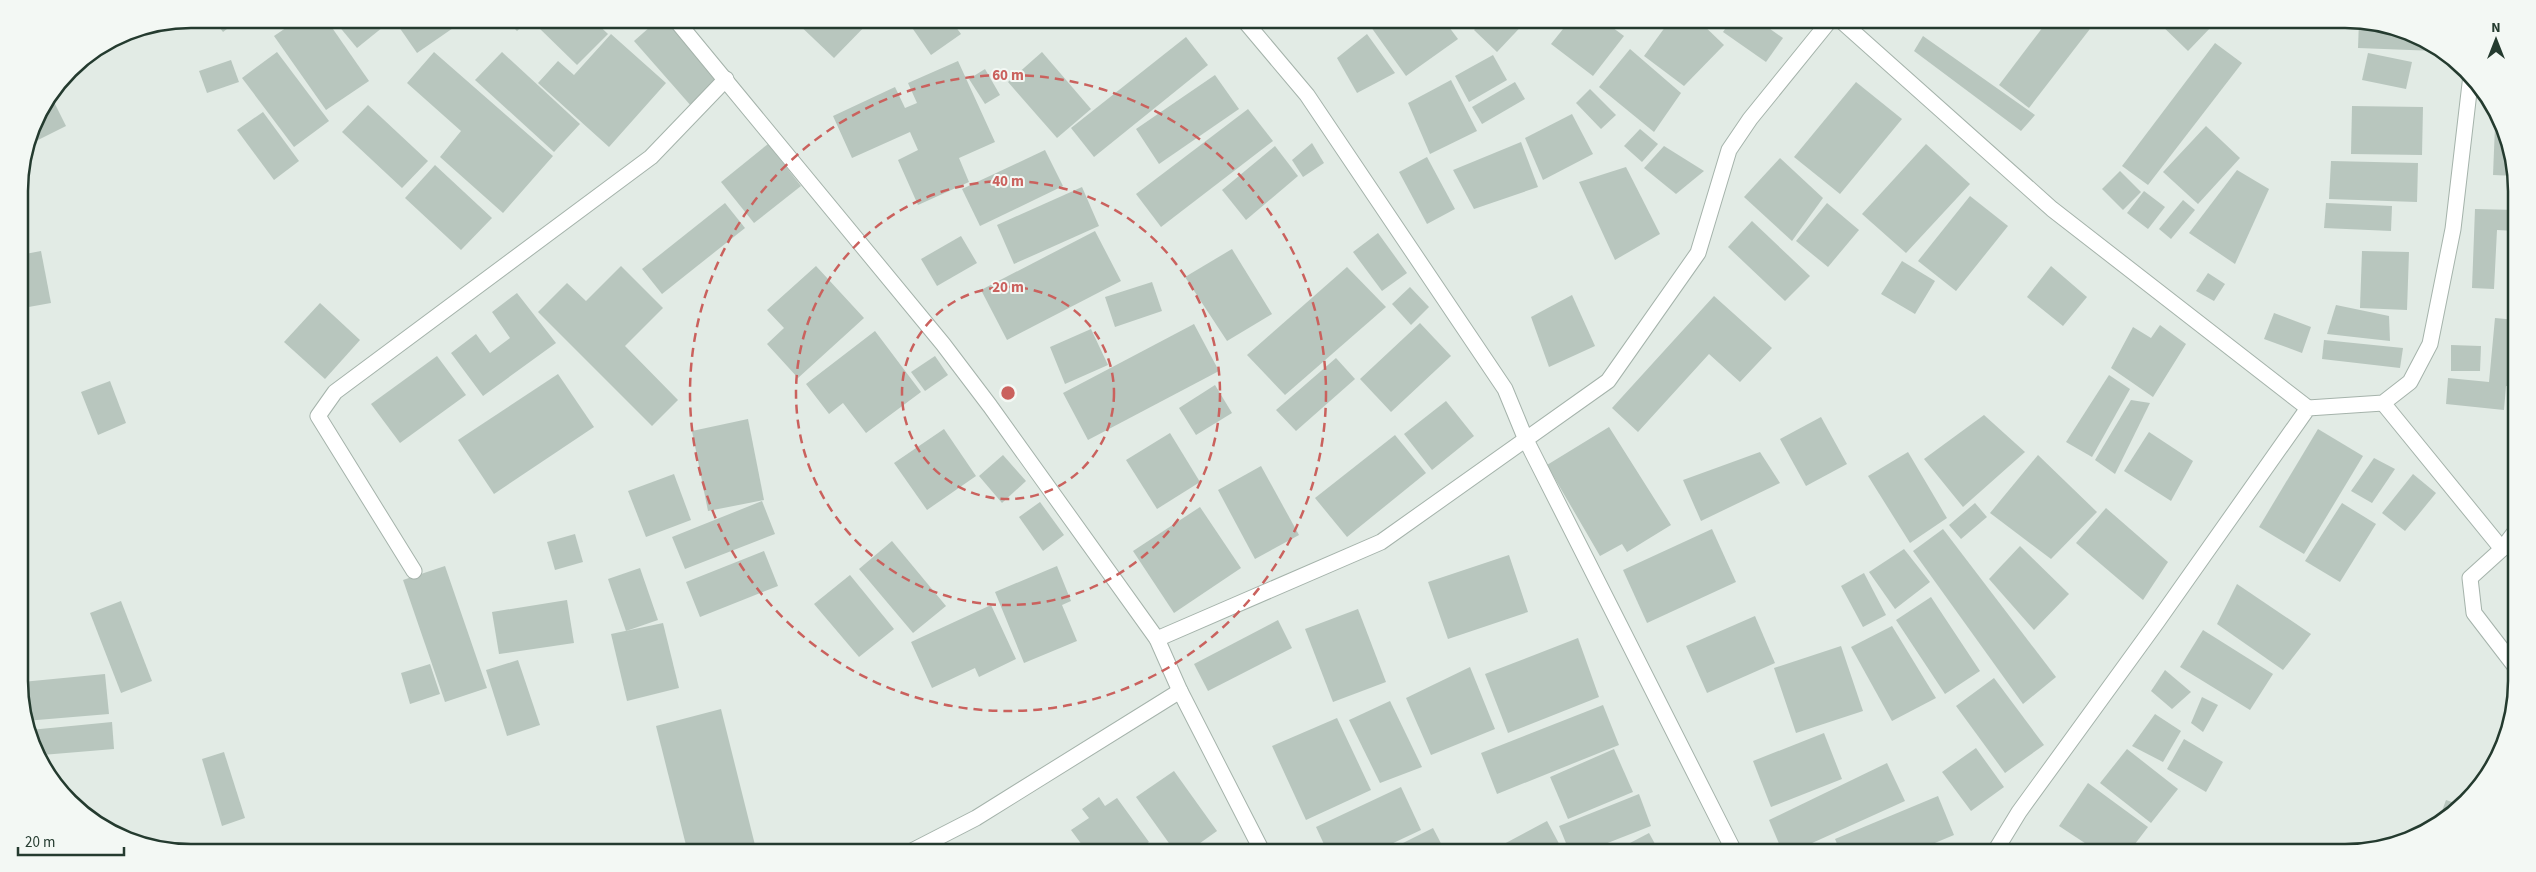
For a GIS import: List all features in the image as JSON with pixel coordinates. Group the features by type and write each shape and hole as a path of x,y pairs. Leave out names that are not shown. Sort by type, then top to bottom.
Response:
{"street":[{"path":"683,28 984,398 1157,639 1180,691 1258,844"},
{"path":"1251,28 1307,95 1505,389 1526,440 1730,844"},
{"path":"1157,639 1381,542 1608,381 1698,253 1729,150 1750,119 1824,28"},
{"path":"1849,28 2052,209 2308,408 2383,403 2410,382 2430,344 2452,229 2470,85"},
{"path":"414,570 318,416 335,392 650,157 726,79"},
{"path":"2383,403 2502,549"},
{"path":"1999,844 2019,812 2157,622 2308,408"},
{"path":"2508,541 2502,549 2470,578 2474,613 2508,657"},
{"path":"925,844 976,818 1180,691"}],"building":[{"path":"220,28 228,28 223,32"},
{"path":"286,28 332,28 369,81 326,110 274,36"},
{"path":"340,28 382,28 357,48"},
{"path":"400,28 453,28 417,53"},
{"path":"539,28 602,28 608,34 577,65"},
{"path":"649,28 677,28 723,80 692,107 634,41"},
{"path":"802,28 863,28 834,58"},
{"path":"912,28 957,28 961,34 931,55"},
{"path":"1372,28 1450,28 1458,39 1406,76"},
{"path":"1476,28 1520,28 1497,52 1474,30"},
{"path":"1564,28 1613,28 1624,36 1593,76 1551,44"},
{"path":"1664,28 1706,28 1724,45 1684,86 1644,56"},
{"path":"1726,28 1769,28 1783,38 1766,62 1723,32"},
{"path":"2042,28 2091,28 2029,108 1999,85"},
{"path":"2164,28 2210,28 2188,51"},
{"path":"2359,28 2398,36 2430,51 2358,48"},
{"path":"611,34 666,83 609,147 538,83 558,61 574,75"},
{"path":"1367,34 1395,73 1357,93 1337,58"},
{"path":"1923,36 2035,115 2021,131 1914,51"},
{"path":"1186,37 1208,65 1094,157 1071,128"},
{"path":"2215,43 2242,63 2148,185 2122,166"},
{"path":"1630,49 1681,93 1654,132 1599,87"},
{"path":"277,52 329,121 294,147 242,78"},
{"path":"434,52 553,156 503,213 440,157 461,131 407,83"},
{"path":"502,52 580,124 554,152 475,80"},
{"path":"1042,52 1091,109 1057,138 1008,82"},
{"path":"2368,53 2412,62 2406,89 2362,80"},
{"path":"1493,55 1507,80 1469,102 1455,76"},
{"path":"231,60 239,82 207,93 199,71"},
{"path":"958,61 995,142 959,158 969,182 918,205 898,160 918,150 910,132 852,158 833,116 895,87 905,108 917,103 908,83"},
{"path":"985,69 1000,95 985,104 969,79"},
{"path":"1215,75 1239,109 1159,164 1136,129"},
{"path":"1451,80 1477,131 1430,154 1408,103"},
{"path":"1515,82 1525,99 1482,124 1472,107"},
{"path":"1856,82 1902,119 1840,194 1794,157"},
{"path":"1590,89 1616,115 1601,129 1576,103"},
{"path":"54,102 66,126 36,141 40,128"},
{"path":"368,105 428,161 402,188 342,132"},
{"path":"2352,106 2423,107 2422,155 2351,154"},
{"path":"1248,109 1273,141 1161,227 1136,194"},
{"path":"263,112 299,161 274,180 237,130"},
{"path":"1572,114 1593,154 1543,180 1525,138"},
{"path":"2206,126 2240,158 2198,204 2163,172"},
{"path":"2495,126 2503,149 2507,176 2493,175"},
{"path":"1640,129 1658,144 1642,162 1624,146"},
{"path":"1521,142 1538,187 1474,209 1453,170"},
{"path":"1312,143 1324,163 1303,177 1292,160"},
{"path":"768,144 801,186 754,223 721,182"},
{"path":"1926,144 1970,184 1906,253 1862,214"},
{"path":"1275,146 1298,176 1246,220 1222,190"},
{"path":"1664,146 1704,171 1676,194 1644,168"},
{"path":"1045,150 1063,186 980,226 962,189"},
{"path":"1427,157 1455,209 1427,224 1399,172"},
{"path":"1780,158 1823,198 1792,241 1744,197"},
{"path":"2331,161 2418,163 2417,202 2329,199"},
{"path":"435,165 492,218 461,250 405,198"},
{"path":"1626,167 1660,234 1615,260 1579,182"},
{"path":"2237,170 2269,189 2235,264 2189,233"},
{"path":"2120,171 2141,192 2123,210 2102,189"},
{"path":"1082,187 1099,226 1014,264 997,225"},
{"path":"2144,191 2165,207 2148,229 2127,213"},
{"path":"1970,196 2008,226 1956,291 1918,261"},
{"path":"2183,200 2195,210 2171,239 2159,229"},
{"path":"725,203 745,228 662,294 642,269"},
{"path":"1827,203 1859,230 1828,267 1796,241"},
{"path":"2326,203 2392,206 2391,231 2324,228"},
{"path":"2475,209 2508,210 2508,231 2497,230 2494,289 2472,288"},
{"path":"1752,221 1810,276 1785,301 1728,247"},
{"path":"1095,231 1121,281 1007,340 981,290"},
{"path":"1378,233 1407,273 1382,291 1353,252"},
{"path":"961,236 977,263 937,286 921,259"},
{"path":"1232,249 1272,314 1227,341 1185,277"},
{"path":"41,251 51,303 28,307 28,253"},
{"path":"2362,251 2409,252 2407,310 2360,308"},
{"path":"1902,261 1935,281 1915,314 1881,294"},
{"path":"621,266 663,308 625,346 678,400 652,426 538,312 567,283 586,301"},
{"path":"816,266 864,318 798,378 767,344 784,328 767,310"},
{"path":"2051,266 2087,297 2063,326 2027,297"},
{"path":"1347,267 1386,307 1285,395 1247,355"},
{"path":"2208,273 2225,284 2214,301 2196,291"},
{"path":"1152,282 1162,311 1115,327 1105,297"},
{"path":"1410,287 1429,307 1411,325 1392,304"},
{"path":"517,293 556,343 483,396 451,353 476,334 490,353 510,338 492,312"},
{"path":"1572,295 1595,346 1549,367 1531,317"},
{"path":"1714,296 1772,348 1740,382 1709,354 1638,432 1612,408"},
{"path":"320,303 360,340 325,379 284,342"},
{"path":"2336,305 2389,316 2390,341 2327,334"},
{"path":"2274,313 2311,327 2302,353 2264,339"},
{"path":"2495,318 2508,319 2508,386 2506,386 2504,410 2446,404 2448,378 2489,382"},
{"path":"1420,323 1451,356 1391,412 1360,379"},
{"path":"1194,324 1219,371 1088,440 1063,393"},
{"path":"2160,325 2186,344 2153,397 2111,368 2133,327 2151,338"},
{"path":"1091,329 1108,365 1065,384 1050,347"},
{"path":"875,331 921,392 866,433 843,403 829,414 806,384"},
{"path":"2324,340 2403,348 2400,368 2322,359"},
{"path":"2451,345 2481,346 2480,371 2451,371"},
{"path":"437,356 466,395 400,443 371,404"},
{"path":"935,356 948,375 925,391 911,372"},
{"path":"1336,358 1355,379 1296,431 1276,410"},
{"path":"558,374 594,427 494,494 458,440"},
{"path":"2109,375 2130,389 2092,457 2066,442"},
{"path":"110,381 126,423 98,435 81,392"},
{"path":"1215,385 1232,413 1196,435 1179,408"},
{"path":"2131,400 2150,403 2115,474 2095,460"},
{"path":"1446,401 1474,436 1432,470 1404,434"},
{"path":"1984,415 2025,452 1963,507 1924,459"},
{"path":"1821,417 1847,464 1806,486 1780,439"},
{"path":"748,419 764,500 708,511 692,431"},
{"path":"1609,427 1671,525 1627,552 1622,544 1600,556 1547,465"},
{"path":"944,429 976,476 927,510 894,463"},
{"path":"2318,429 2363,456 2304,554 2259,527"},
{"path":"2149,432 2193,461 2171,501 2124,471"},
{"path":"1170,433 1200,482 1157,509 1126,460"},
{"path":"1395,435 1426,473 1347,537 1315,498"},
{"path":"1760,452 1780,483 1701,521 1683,480"},
{"path":"1908,452 1947,518 1910,543 1868,476"},
{"path":"1003,455 1026,481 1002,503 979,476"},
{"path":"2038,455 2097,512 2051,559 1990,513"},
{"path":"2374,458 2395,469 2372,503 2351,491"},
{"path":"1261,466 1299,535 1255,559 1218,490"},
{"path":"674,474 691,520 646,537 628,491"},
{"path":"2413,474 2436,493 2405,531 2382,513"},
{"path":"762,501 775,534 685,569 672,537"},
{"path":"1040,502 1064,535 1043,551 1019,517"},
{"path":"1975,503 1987,517 1961,539 1949,525"},
{"path":"2342,503 2376,524 2340,582 2305,561"},
{"path":"1200,507 1241,568 1174,613 1133,551"},
{"path":"2106,508 2168,562 2143,600 2076,543"},
{"path":"1712,529 1736,582 1647,623 1623,570"},
{"path":"1943,529 2056,677 2023,704 1913,551"},
{"path":"575,534 583,562 555,570 547,542"},
{"path":"892,541 946,606 913,633 859,569"},
{"path":"2020,546 2069,594 2034,630 1989,579"},
{"path":"1904,549 1930,582 1895,609 1869,572"},
{"path":"764,551 778,586 700,617 686,582"},
{"path":"1509,555 1528,612 1448,639 1428,582"},
{"path":"445,566 487,688 445,702 403,580"},
{"path":"1057,566 1071,601 1062,605 1077,641 1024,663 995,592"},
{"path":"640,568 658,620 626,631 608,579"},
{"path":"1864,573 1886,615 1863,627 1841,586"},
{"path":"850,575 894,629 859,657 814,604"},
{"path":"2237,584 2311,634 2283,670 2217,624"},
{"path":"1931,597 1980,671 1945,694 1896,620"},
{"path":"567,600 574,643 499,654 492,612"},
{"path":"121,601 152,681 121,693 90,613"},
{"path":"991,605 1016,659 979,677 975,668 932,688 911,642"},
{"path":"1358,609 1386,682 1333,702 1305,629"},
{"path":"1755,616 1775,663 1707,693 1686,646"},
{"path":"1278,620 1292,648 1208,691 1194,664"},
{"path":"663,623 679,688 627,701 611,634"},
{"path":"1892,626 1936,698 1892,721 1851,647"},
{"path":"2203,630 2273,674 2250,710 2180,667"},
{"path":"1578,638 1599,697 1508,733 1485,674"},
{"path":"1841,646 1863,711 1796,733 1774,668"},
{"path":"518,660 540,725 507,736 486,670"},
{"path":"430,664 440,694 410,704 401,673"},
{"path":"1470,667 1495,729 1431,755 1406,698"},
{"path":"2165,670 2191,692 2172,709 2151,691"},
{"path":"105,674 109,714 33,720 28,681"},
{"path":"1994,678 2044,745 2005,773 1956,706"},
{"path":"2202,697 2218,705 2203,732 2191,723"},
{"path":"1390,701 1422,767 1380,783 1349,720"},
{"path":"1603,705 1619,745 1497,794 1481,753"},
{"path":"721,709 755,844 686,844 656,726"},
{"path":"2155,714 2181,731 2163,762 2132,746"},
{"path":"1337,718 1371,790 1306,820 1272,746"},
{"path":"112,722 114,749 45,755 35,730"},
{"path":"1824,733 1842,779 1771,807 1753,761"},
{"path":"2184,739 2223,762 2206,792 2167,769"},
{"path":"1976,748 2004,787 1971,811 1942,772"},
{"path":"1614,749 1633,792 1568,819 1550,777"},
{"path":"2127,749 2178,789 2151,823 2100,783"},
{"path":"224,752 245,818 222,826 202,759"},
{"path":"1887,763 1905,801 1810,844 1779,844 1769,820"},
{"path":"1174,771 1217,831 1199,844 1170,844 1136,797"},
{"path":"2088,783 2148,827 2135,844 2086,844 2059,826"},
{"path":"1401,787 1421,830 1391,844 1324,844 1316,827"},
{"path":"1639,794 1651,826 1605,844 1566,844 1559,826"},
{"path":"1938,796 1954,835 1932,844 1837,844 1835,839"},
{"path":"1099,797 1105,806 1117,798 1149,842 1146,844 1081,844 1071,830 1089,818 1082,809"},
{"path":"2446,800 2454,803 2445,811 2441,814"},
{"path":"1547,821 1559,844 1504,844"},
{"path":"1433,828 1441,844 1401,844"},
{"path":"1649,833 1655,844 1628,844"}]}
